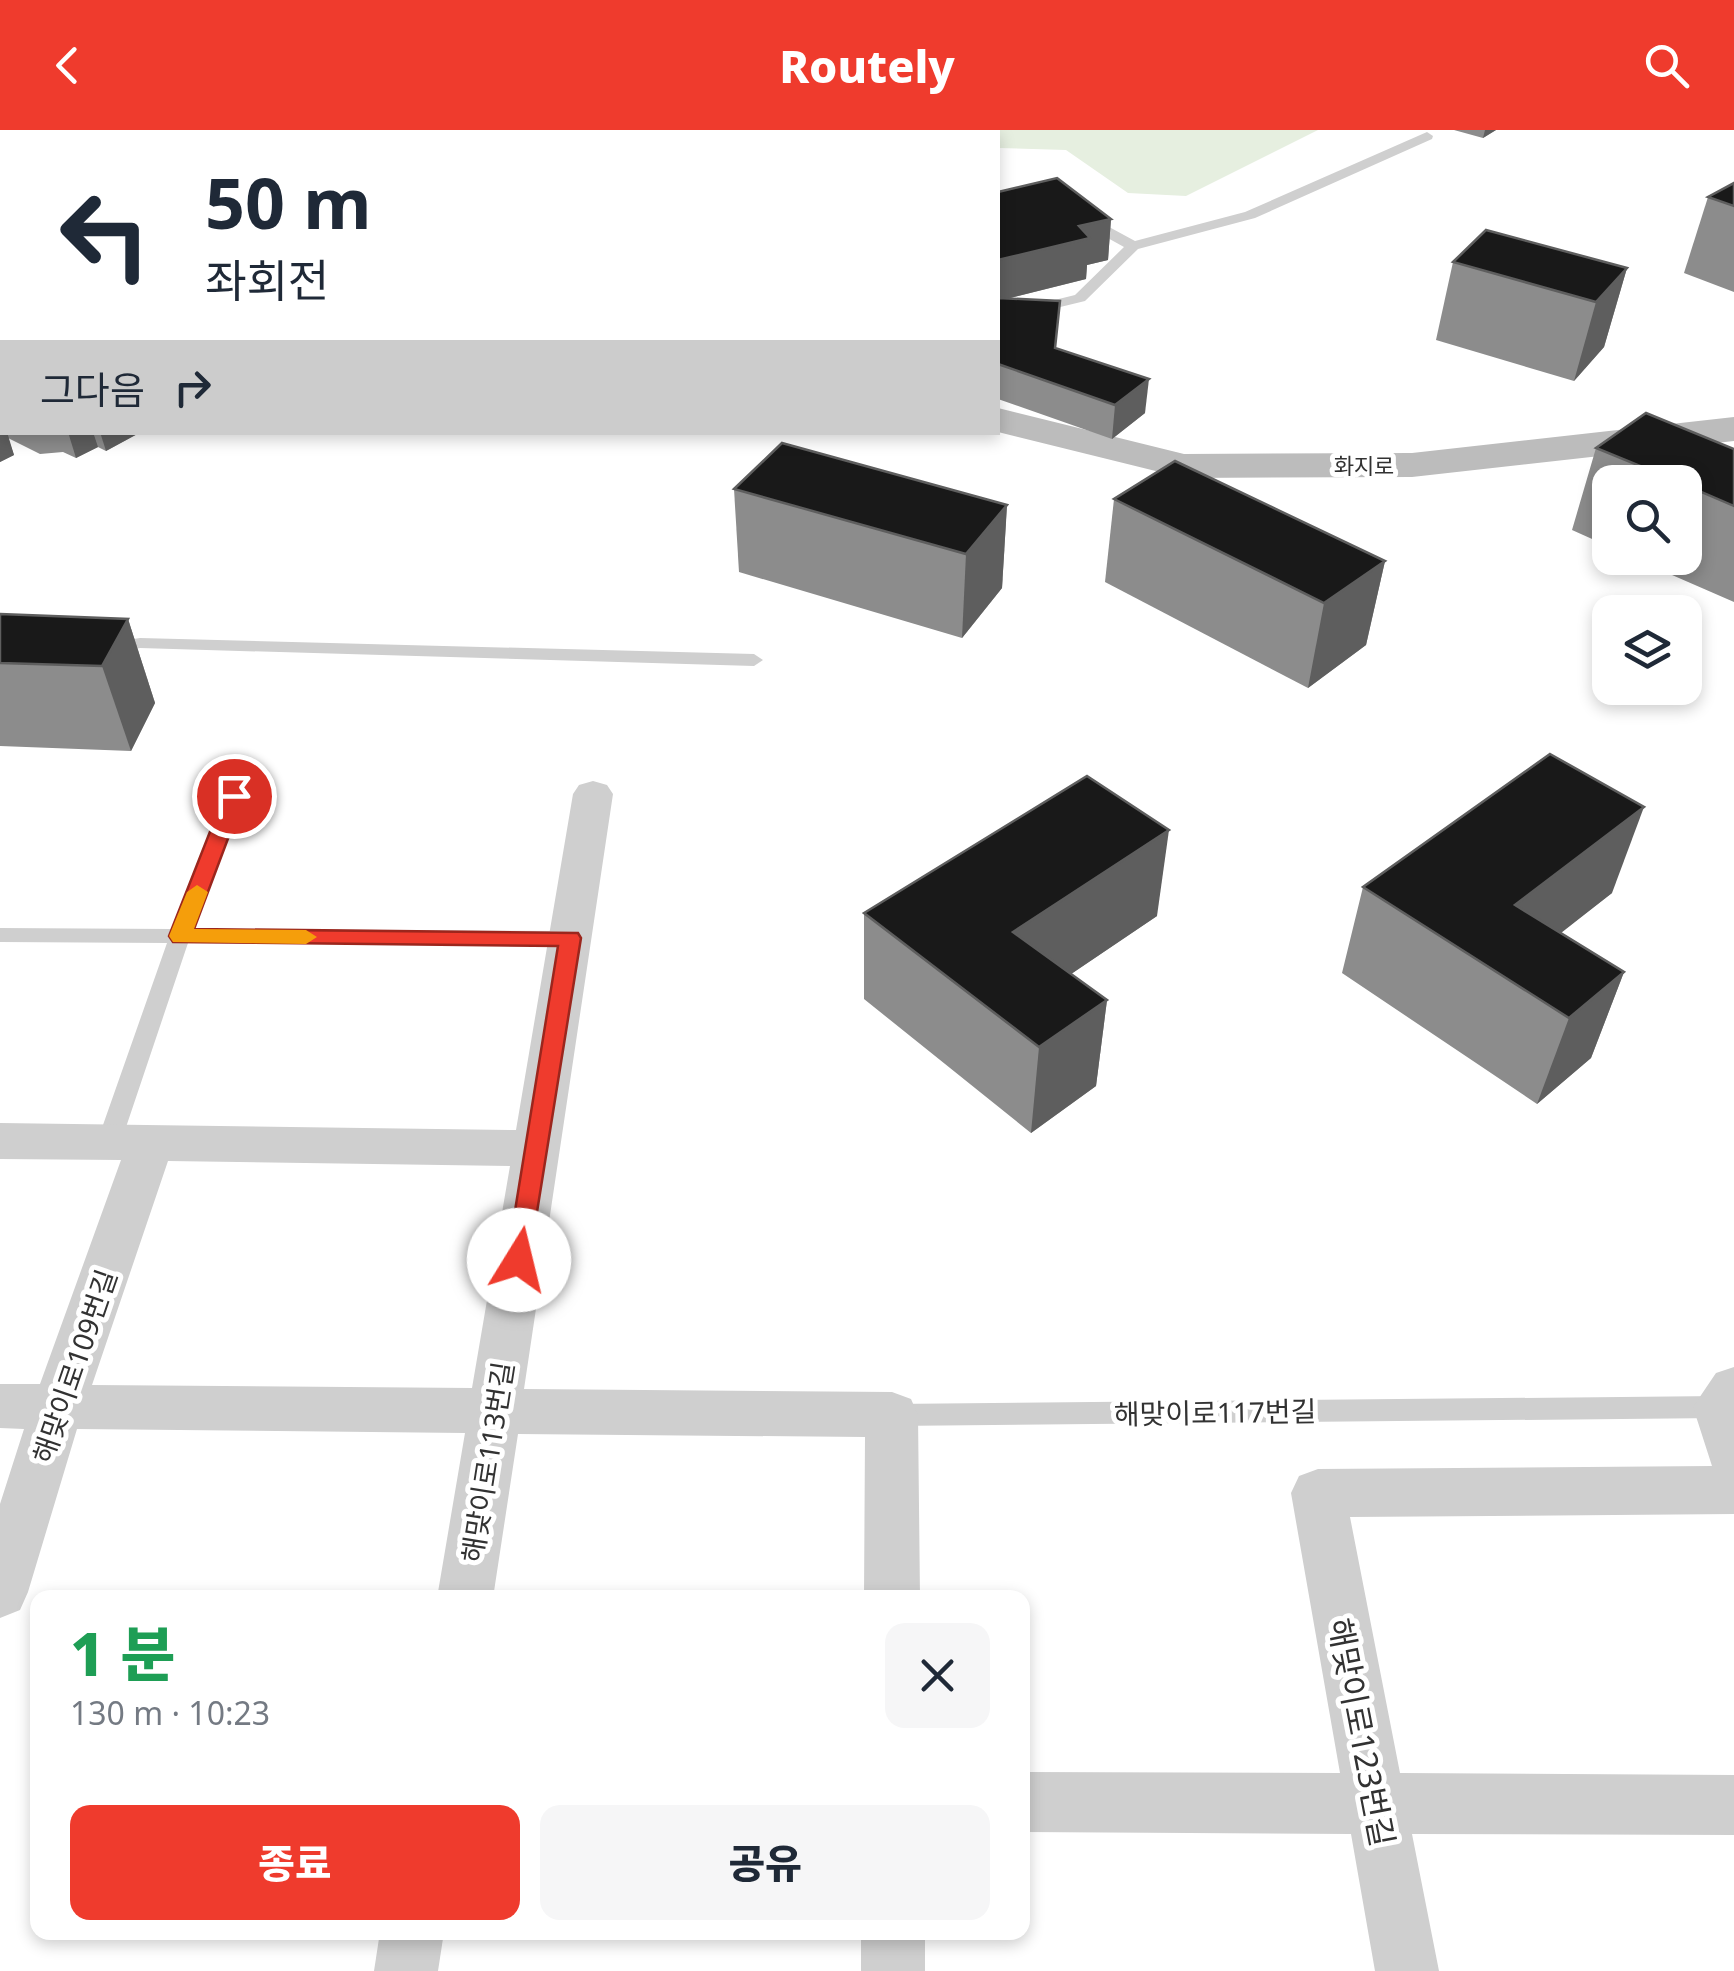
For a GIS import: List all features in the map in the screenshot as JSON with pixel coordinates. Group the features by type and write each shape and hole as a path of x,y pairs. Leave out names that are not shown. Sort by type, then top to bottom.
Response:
{"street":[{"name":"화지로","path":"1000,420 1184,466 1412,464 1734,428"},
{"name":"해맞이로113번길","path":"467,1590 593,794"},
{"path":"0,1141 537,1148"},
{"name":"해맞이로109번길","path":"0,1592 58,1406 130,1141"},
{"path":"1727,1398 1734,1457"},
{"path":"0,1406 892,1415 892,1590"},
{"name":"해맞이로123번길","path":"1407,1971 1318,1493 1734,1490"},
{"path":"1030,1802 1734,1805"},
{"path":"406,1971 411,1940"},
{"path":"893,1940 893,1971"}],"lane":[{"path":"1000,318 1080,298 1133,246 1250,215 1427,136"},
{"path":"1069,212 1133,246"},
{"path":"88,651 140,644 754,660"},
{"path":"130,1141 180,936 234,796"},
{"path":"0,935 570,938"},
{"name":"해맞이로117번길","path":"892,1415 1727,1398"}],"green space":[{"path":"1000,130 1318,130 1186,196 1128,193 1066,150 1000,148"}],"building":[{"path":"1057,178 1111,219 1079,226 1090,238 1000,260 1000,192"},
{"path":"1734,183 1734,206 1708,197"},
{"path":"1486,230 1627,268 1596,302 1453,262"},
{"path":"1000,298 1060,301 1055,348 1149,379 1115,405 1000,365"},
{"path":"1646,413 1734,449 1734,506 1702,492 1702,465 1638,465 1596,448"},
{"path":"782,443 1007,505 966,554 734,489"},
{"path":"1175,461 1385,561 1324,603 1114,499"},
{"path":"0,614 128,619 102,666 0,663"},
{"path":"1550,754 1644,807 1515,905 1624,972 1569,1018 1363,887"},
{"path":"1087,776 1169,830 1013,932 1107,1000 1039,1047 864,913"}],"slow traffic":[{"path":"197,892 180,936 306,937"}],"route":[{"path":"234,796 180,936 570,938 519,1260"}]}
